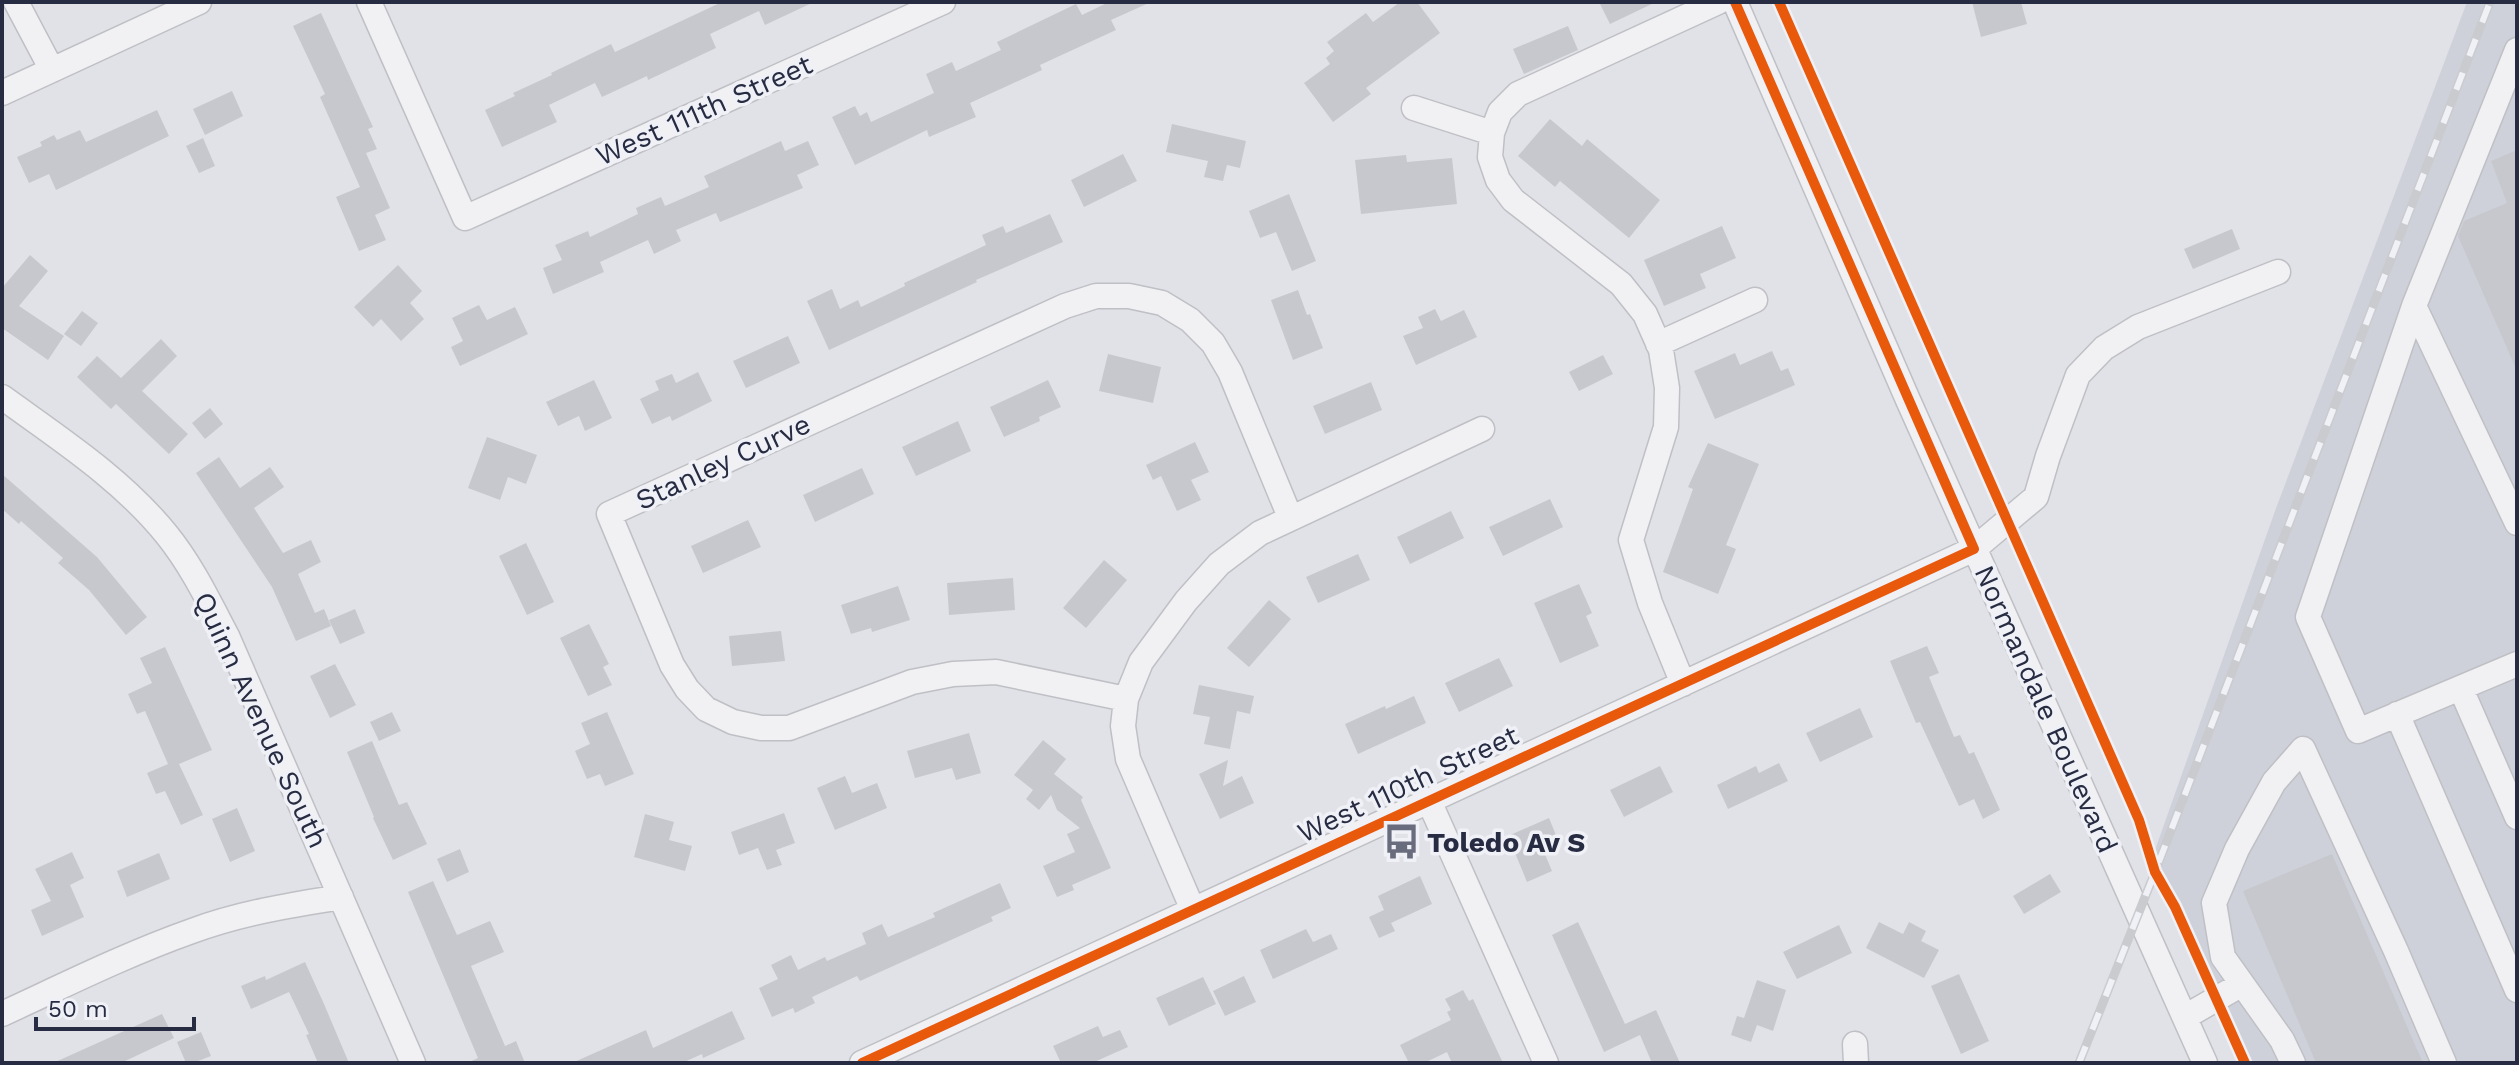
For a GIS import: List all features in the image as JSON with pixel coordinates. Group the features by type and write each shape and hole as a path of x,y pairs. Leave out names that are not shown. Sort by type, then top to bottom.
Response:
{"street":[{"path":"16,2 52,70"},
{"path":"2,93 199,2"},
{"name":"West 111th Street","path":"369,2 465,218 943,2"},
{"path":"1683,684 1650,603 1631,540 1666,427 1667,388 1658,344 1645,314 1621,284 1513,200 1498,180 1490,157 1492,133 1500,112 1518,94 1718,2"},
{"name":"Normandale Boulevard","path":"1735,2 1974,549 2205,1063"},
{"path":"2517,50 2414,306 2308,617 2358,731 2517,664"},
{"path":"2489,120 2517,107"},
{"path":"1414,108 1492,133"},
{"name":"West 110th Street","path":"862,1063 1974,549 2036,497 2078,375 2104,348 2138,327 2278,272"},
{"name":"Stanley Curve","path":"1126,699 996,672 953,674 912,682 789,728 761,728 733,722 706,709 687,689 672,665 609,514 1065,306 1096,296 1129,296 1162,303 1190,320 1213,343 1230,372 1290,517"},
{"path":"1658,344 1755,300"},
{"path":"2414,306 2517,523"},
{"name":"Quinn Avenue South","path":"2,397 81,454 127,492 168,536 200,584 227,636 413,1063"},
{"path":"1193,910 1128,759 1123,726 1126,699 1141,662 1211,573 1260,533 1482,429"},
{"path":"2461,689 2517,817"},
{"path":"2397,714 2517,990"},
{"path":"2293,1063 2282,1040 2223,957 2214,903 2237,849 2274,782 2303,749 2444,1063"},
{"path":"1429,801 1546,1063"},
{"path":"2,1014 123,958 193,930 266,909 341,897"},
{"path":"2185,1017 2242,984"}],"shaded area":[{"path":"2467,2 2517,2 2517,1063 2245,1063 2149,867 2275,511"}],"building":[{"path":"722,2 814,2 765,25 759,11 710,34 716,48 648,80 647,76 602,97 595,83 549,105 557,122 502,147 485,110 611,44 615,52"},
{"path":"1109,2 1151,2 1111,20 1116,30 1040,65 1042,70 970,103 976,117 929,137 927,130 855,165 832,117 855,106 860,116 867,112 871,122 934,93 926,74 952,62 956,71 1001,50 997,42 1076,4 1082,15"},
{"path":"1400,2 1417,2 1440,33 1366,88 1371,94 1333,122 1304,83 1330,64 1326,58 1334,51 1327,42 1366,13 1373,22"},
{"path":"1599,2 1656,2 1610,24"},
{"path":"1972,2 2021,2 2027,24 1981,37"},
{"path":"321,13 373,127 368,129 377,149 366,153 390,208 375,215 386,240 359,251 336,197 360,187 320,97 325,94 293,26"},
{"path":"1568,26 1578,50 1524,74 1513,49"},
{"path":"232,91 243,116 205,135 193,109"},
{"path":"157,110 169,136 56,190 49,174 29,183 17,157 42,146 40,142 54,135 57,140 80,130 86,142"},
{"path":"1550,119 1582,146 1587,139 1660,200 1629,238 1560,181 1555,187 1518,156"},
{"path":"1172,124 1246,141 1240,168 1227,165 1223,181 1204,177 1208,161 1166,152"},
{"path":"203,138 215,166 199,173 186,146"},
{"path":"781,141 785,151 808,141 819,165 797,175 803,188 720,222 716,213 676,230 681,241 654,254 648,240 600,262 604,272 553,294 543,268 562,260 555,245 588,231 590,237 638,214 636,208 661,197 665,206 709,187 704,176"},
{"path":"2517,150 2517,371 2458,236 2464,221 2507,203 2491,161"},
{"path":"1123,154 1137,181 1084,207 1071,180"},
{"path":"1406,155 1407,162 1452,158 1457,204 1361,214 1355,160"},
{"path":"1289,194 1316,261 1292,271 1276,232 1260,238 1249,211"},
{"path":"1050,214 1063,242 829,350 807,301 832,289 840,309 858,300 861,307 986,245 982,235 1003,226 1006,233"},
{"path":"1722,226 1736,258 1700,274 1706,288 1664,306 1644,260"},
{"path":"2232,229 2240,249 2193,269 2184,249"},
{"path":"30,255 48,271 19,306 64,336 48,360 2,328 2,288"},
{"path":"398,265 422,291 410,303 424,319 401,341 381,319 373,327 354,307"},
{"path":"1298,290 1323,348 1293,360 1271,300"},
{"path":"479,305 487,320 515,307 528,334 460,366 451,347 463,341 452,318"},
{"path":"1435,309 1441,321 1464,310 1477,337 1416,365 1403,336 1423,328 1418,317"},
{"path":"82,311 98,323 81,346 64,334"},
{"path":"788,336 800,363 746,388 733,361"},
{"path":"161,339 177,356 142,391 188,434 169,454 116,404 111,409 77,377 97,356 121,378"},
{"path":"1772,351 1781,371 1788,368 1795,385 1715,419 1694,371 1735,353 1740,365"},
{"path":"1108,354 1161,367 1153,403 1099,391"},
{"path":"1603,355 1613,374 1579,391 1569,372"},
{"path":"698,372 712,401 672,421 670,416 652,424 640,399 659,390 655,381 672,374 676,383"},
{"path":"594,380 612,418 585,431 579,416 558,426 546,402"},
{"path":"1048,380 1061,407 1039,417 1040,421 1004,437 990,407"},
{"path":"1371,382 1382,410 1325,434 1313,406"},
{"path":"210,408 223,424 205,439 192,423"},
{"path":"958,421 971,451 916,476 902,447"},
{"path":"487,437 537,455 526,484 508,477 500,500 468,488"},
{"path":"1195,442 1209,472 1191,480 1201,500 1177,511 1161,476 1153,480 1146,465"},
{"path":"1708,443 1759,464 1726,545 1736,549 1718,594 1663,572 1693,489 1688,487"},
{"path":"219,457 240,488 270,467 284,487 254,508 283,553 311,540 321,562 298,574 315,613 324,609 331,626 296,641 272,587 196,473"},
{"path":"862,468 874,494 815,522 803,495"},
{"path":"2,474 97,557 147,617 126,635 89,590 58,563 63,558 21,521 19,524 2,509"},
{"path":"1550,499 1563,527 1503,556 1489,527"},
{"path":"1451,511 1464,538 1410,564 1397,537"},
{"path":"748,520 761,547 703,573 691,546"},
{"path":"526,543 554,602 527,615 499,556"},
{"path":"1358,554 1370,580 1318,603 1306,577"},
{"path":"1104,560 1127,580 1086,628 1063,608"},
{"path":"1013,578 1015,610 949,615 947,583"},
{"path":"1579,584 1592,613 1586,616 1599,646 1560,663 1534,603"},
{"path":"898,586 910,620 872,632 871,628 851,634 841,605"},
{"path":"1269,600 1291,619 1249,667 1227,648"},
{"path":"355,609 365,633 340,644 329,620"},
{"path":"589,624 609,664 603,667 612,685 588,696 560,638"},
{"path":"781,631 785,661 732,666 729,636"},
{"path":"1927,646 1939,673 1929,677 1954,737 1960,735 1969,754 1974,752 2000,810 1983,819 1974,799 1959,806 1920,722 1916,723 1890,661"},
{"path":"165,647 212,750 179,764 203,815 181,825 165,791 156,794 147,773 168,764 145,711 137,714 128,694 152,683 140,658"},
{"path":"1499,658 1513,686 1459,712 1445,683"},
{"path":"335,664 356,705 330,718 310,676"},
{"path":"1199,685 1254,696 1250,714 1237,711 1230,749 1204,744 1210,717 1193,714"},
{"path":"1414,696 1426,723 1358,754 1345,724"},
{"path":"1860,708 1873,737 1820,762 1806,733"},
{"path":"392,712 401,731 379,741 370,722"},
{"path":"607,712 634,774 605,786 600,774 587,779 575,751 590,744 581,723"},
{"path":"969,733 981,773 956,780 952,768 915,778 907,751"},
{"path":"1043,740 1066,759 1054,774 1083,797 1081,800 1111,868 1072,885 1074,890 1057,897 1043,866 1075,852 1067,834 1080,828 1057,810 1051,795 1039,810 1026,799 1033,790 1014,775"},
{"path":"372,741 399,805 407,802 427,844 393,860 347,752"},
{"path":"1228,760 1223,786 1242,776 1254,803 1220,819 1199,774"},
{"path":"1779,763 1788,781 1728,809 1717,785 1756,766 1759,773"},
{"path":"1660,766 1673,792 1624,817 1610,790"},
{"path":"845,776 852,793 877,783 887,808 835,830 817,788"},
{"path":"237,808 255,851 230,862 212,819"},
{"path":"784,813 795,843 776,850 782,865 767,870 758,848 739,855 731,832"},
{"path":"645,814 674,822 669,840 692,846 685,871 634,857"},
{"path":"1549,818 1560,845 1544,852 1552,871 1527,882 1508,836"},
{"path":"460,849 469,872 447,882 437,859"},
{"path":"72,852 84,878 70,885 84,917 42,936 31,910 51,901 35,869"},
{"path":"159,853 170,879 127,897 117,871"},
{"path":"2332,854 2423,1063 2316,1063 2243,891"},
{"path":"2050,874 2061,892 2024,914 2013,896"},
{"path":"1420,876 1432,904 1391,923 1395,931 1379,938 1369,917 1384,910 1378,896"},
{"path":"433,881 457,935 490,921 504,952 471,966 505,1046 516,1041 525,1063 467,1063 478,1058 408,892"},
{"path":"1000,883 1011,908 991,917 993,921 860,981 857,976 812,997 815,1003 795,1013 793,1008 772,1017 759,988 778,979 771,965 791,955 798,970 825,957 827,961 866,944 862,933 882,924 888,937"},
{"path":"1578,922 1625,1024 1656,1010 1680,1063 1652,1063 1640,1035 1604,1052 1552,935"},
{"path":"1879,922 1903,934 1909,922 1926,931 1921,941 1939,950 1924,978 1866,948"},
{"path":"1839,925 1852,953 1797,979 1783,952"},
{"path":"1306,929 1313,942 1331,934 1338,949 1273,979 1260,950"},
{"path":"305,962 349,1063 318,1063 306,1035 309,1034 289,992 251,1009 241,986 265,976 266,980"},
{"path":"1959,974 1989,1041 1961,1054 1931,986"},
{"path":"1244,976 1256,1002 1225,1016 1213,991"},
{"path":"1203,977 1216,1004 1169,1026 1156,998"},
{"path":"1757,980 1786,990 1773,1031 1757,1025 1751,1042 1731,1035 1737,1016 1744,1018"},
{"path":"1463,990 1469,1001 1473,999 1503,1063 1452,1063 1447,1052 1424,1063 1409,1063 1400,1045 1451,1020 1447,1012 1451,1010 1445,999"},
{"path":"732,1011 745,1039 703,1058 702,1054 682,1063 572,1063 646,1030 653,1048"},
{"path":"162,1014 174,1038 121,1063 53,1063"},
{"path":"1098,1026 1103,1037 1120,1030 1128,1047 1092,1063 1061,1063 1053,1046"},
{"path":"201,1032 211,1056 186,1063 177,1042"}],"railway":[{"path":"2079,1063 2490,2"}],"cycle path":[{"path":"862,1063 1974,549 1735,2"},
{"path":"1779,2 2139,820 2155,872 2175,907 2245,1063"}],"place":[{"name":"Toledo Av S","path":"1401,842"}]}
